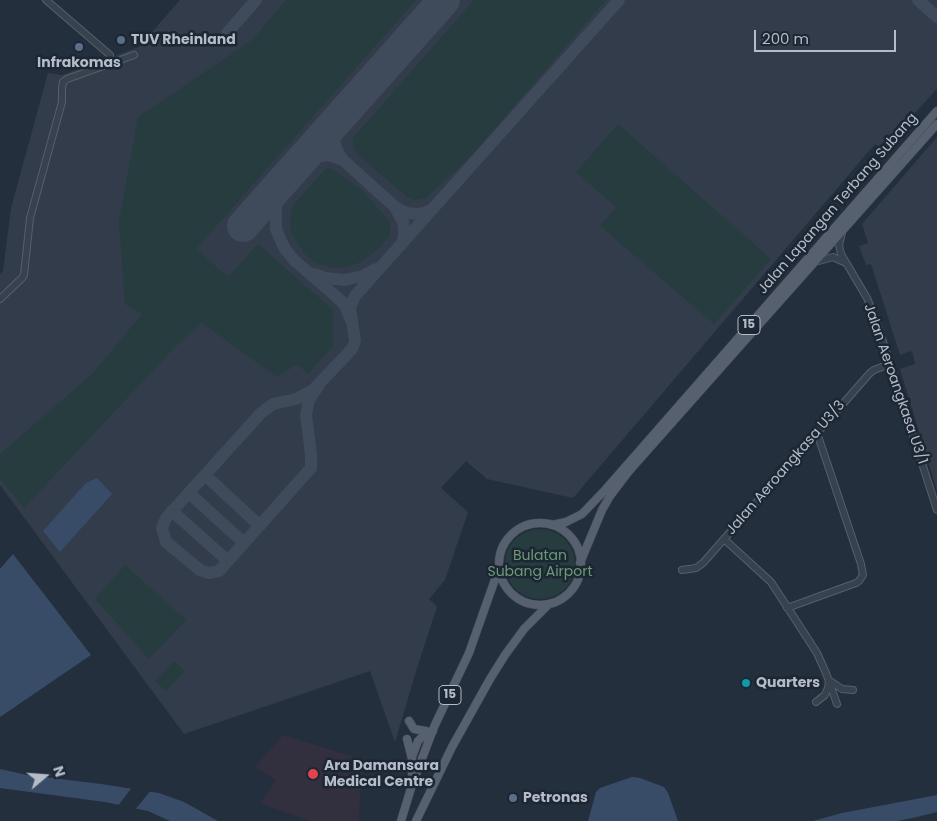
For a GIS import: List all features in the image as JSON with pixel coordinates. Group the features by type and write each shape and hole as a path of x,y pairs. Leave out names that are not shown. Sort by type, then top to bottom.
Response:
{"main road":[{"name":"Jalan Lapangan Terbang Subang","path":"552,525 574,519 582,514 606,489 937,111"},
{"name":"Jalan Lapangan Terbang Subang","path":"580,563 602,510 629,471 937,124"},
{"name":"15","path":"401,821 431,730 469,652 499,568 503,546 514,533 529,525 540,523 552,525"},
{"path":"552,525 563,531 572,540 578,550 580,563"},
{"name":"15","path":"416,821 452,747 495,671 524,629 549,604 562,599 570,592 578,577 580,563"},
{"path":"499,568 504,584 516,598 526,603 537,605 549,604"},
{"path":"409,721 414,729 431,730"},
{"path":"412,785 410,738 431,730"},
{"path":"412,759 418,741 431,730"}],"street":[{"path":"46,0 110,55"},
{"path":"0,299 24,275 30,218 62,102 63,82 134,55"},
{"name":"Jalan Aeroangkasa U3/1","path":"843,230 839,245 840,254 867,298 937,510"},
{"path":"814,262 833,257 845,263"},
{"name":"Jalan Aeroangkasa U3/3","path":"682,570 690,570 700,566 870,373 890,364"},
{"path":"787,608 856,583 863,575 817,433"},
{"path":"724,539 767,577 817,653 837,704"},
{"path":"829,680 842,689 853,690"},
{"path":"816,702 825,695 829,680"}],"shaded area":[{"path":"180,0 937,0 937,89 882,149 875,144 573,498 487,479 466,461 441,488 468,512 445,580 429,599 437,607 395,742 370,671 184,734 0,485 0,274 3,271 11,208 48,73 62,75 139,47"},
{"path":"937,137 937,491 900,369 915,364 913,354 911,351 900,355 871,264 866,265 859,246 868,243 862,224"},
{"name":"Ara Damansara Medical Centre","path":"283,735 361,759 359,821 310,821 260,803 276,780 255,767"}],"green space":[{"path":"286,0 416,0 196,249 228,277 258,244 333,310 333,346 308,374 297,364 277,377 202,323 176,346 24,508 0,479 0,454 93,373 142,314 125,304 119,222 138,117 252,40"},
{"path":"474,0 606,0 470,157 426,198 415,200 407,197 358,155 354,149 353,138"},
{"path":"618,124 771,259 714,324 600,226 616,207 576,172"},
{"path":"331,168 363,191 390,222 390,236 380,247 361,262 346,267 335,268 316,263 304,253 291,232 292,207 325,169"},
{"name":"Bulatan Subang Airport","path":"540,529 553,532 565,539 572,551 575,564 572,577 565,589 553,596 540,599 527,596 515,589 508,577 505,564 508,551 515,539 527,532"},
{"path":"125,565 186,620 149,659 95,599"},
{"path":"174,661 185,671 166,691 155,681"}],"water":[{"path":"97,478 112,494 60,552 43,531 86,483"},
{"path":"13,554 91,655 0,717 0,569"},
{"path":"0,769 27,775 159,793 184,802 218,821 170,821 148,811 105,802 0,788"},
{"path":"632,777 664,787 678,821 588,821 596,792 600,788"},
{"path":"937,795 937,812 917,817 897,821 813,821 842,813"}],"pier":[{"path":"133,786 152,789 134,811 117,807"}],"taxiway":[{"path":"227,33 256,0"},
{"path":"319,385 309,400 306,415 311,468 219,571 209,573 200,570 166,542 162,528 166,518 261,413 273,404 296,399 313,390 352,349 355,341 350,308 355,296 619,0"},
{"path":"918,0 937,17"},
{"path":"341,116 336,126 334,141 343,160 395,207 407,213 418,214 433,209"},
{"path":"304,158 329,155 343,160"},
{"path":"289,175 276,205 276,229 281,241 294,260 345,305 350,318"},
{"path":"395,207 403,222 404,237 401,245"},
{"path":"314,274 325,278 345,280 362,276 376,269"},
{"path":"205,475 260,526"},
{"path":"189,493 244,543"},
{"path":"172,511 228,561"}],"runway":[{"path":"243,226 444,0"}],"place":[{"name":"TUV Rheinland","path":"121,40"},
{"name":"Infrakomas","path":"79,47"},
{"name":"Quarters","path":"746,683"},
{"name":"Ara Damansara Medical Centre","path":"313,774"},
{"name":"Petronas","path":"513,798"}]}
